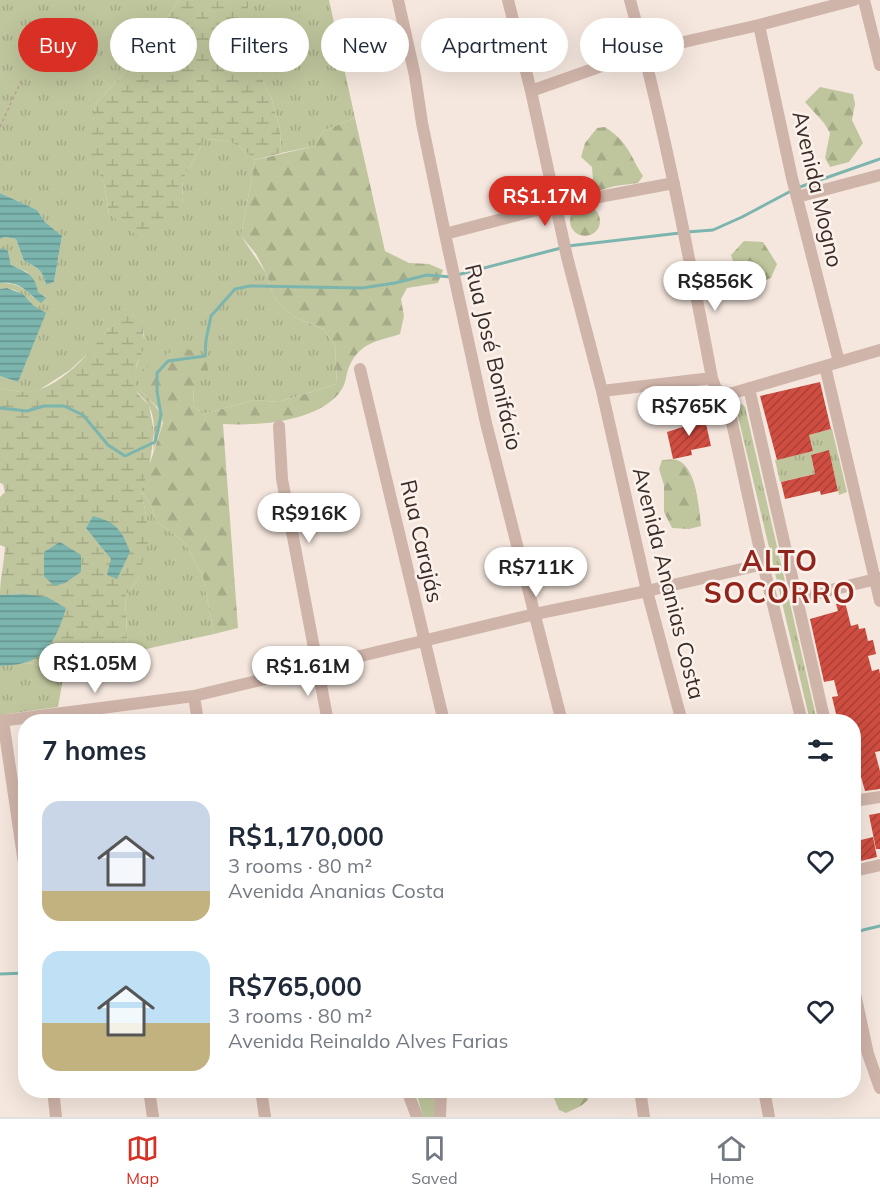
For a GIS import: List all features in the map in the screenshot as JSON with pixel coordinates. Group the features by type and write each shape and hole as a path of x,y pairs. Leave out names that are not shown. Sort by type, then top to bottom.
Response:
{"street":[{"name":"Rua José Bonifácio","path":"398,0 486,423 560,714"},
{"name":"Avenida Ananias Costa","path":"508,0 531,91 567,257 602,391 647,591 680,714"},
{"path":"630,0 635,18"},
{"path":"684,42 854,0"},
{"path":"864,0 880,64"},
{"name":"Avenida Mogno","path":"759,25 792,178 839,362"},
{"path":"531,91 585,72"},
{"path":"649,72 687,243 712,378 716,389 726,395 763,564 800,714"},
{"path":"797,195 880,175"},
{"path":"445,234 556,205 674,183"},
{"path":"726,395 880,350"},
{"path":"825,366 878,578 880,601"},
{"name":"Rua Carajás","path":"360,369 442,714"},
{"path":"602,391 712,378"},
{"path":"749,388 823,714"},
{"path":"279,426 282,479 326,714"},
{"path":"101,714 194,696 535,614 763,564"},
{"path":"798,598 878,578"},
{"path":"194,696 197,714"},
{"path":"18,720 2,721 18,825"},
{"path":"861,800 880,797"},
{"path":"861,870 880,866"},
{"path":"861,1021 868,1053 880,1088"},
{"path":"54,1098 56,1117"},
{"path":"150,1098 153,1117"},
{"path":"262,1098 265,1117"},
{"path":"410,1098 417,1117"},
{"path":"440,1117 441,1098"},
{"path":"641,1098 644,1117"},
{"path":"765,1098 769,1117"}],"path":[{"path":"0,127 22,79"}],"green space":[{"path":"0,0 179,0 167,18 110,18 110,72 126,72 95,104 90,153 104,183 109,214 182,204 183,179 205,139 228,142 243,149 255,160 241,236 266,273 275,299 294,317 323,329 335,345 337,384 279,402 254,400 203,414 193,406 194,387 140,390 156,406 162,418 153,452 153,417 147,402 138,393 135,385 136,370 144,339 140,323 133,314 109,328 96,346 70,370 39,390 25,393 0,388 0,376 18,382 34,306 19,292 0,289 0,283 19,286 34,298 38,292 27,272 11,265 8,251 0,249 0,239 5,237 16,239 24,261 39,270 46,285 54,282 62,236 45,222 37,210 0,193"},
{"path":"179,0 248,0 248,18 209,18 209,72 259,72 271,97 280,129 281,153 255,160 233,143 205,139 183,179 182,204 142,239 109,214 104,183 89,153 95,104 126,72 197,72 197,18 167,18"},
{"path":"248,0 329,0 333,18 321,18 321,72 345,72 355,118 323,131 315,146 281,153 280,129 271,97 259,72 309,72 309,18 248,18"},
{"path":"820,87 853,94 855,104 852,120 863,143 849,162 830,167 825,158 830,133 805,102"},
{"path":"355,118 385,251 409,263 429,264 443,270 438,283 407,288 401,299 404,316 400,334 376,341 358,352 349,367 342,389 332,400 319,409 288,420 270,423 223,424 238,628 214,634 203,577 187,546 156,521 151,505 141,491 163,423 159,409 140,390 142,370 180,346 205,356 209,374 194,387 193,406 203,414 254,400 279,402 337,384 335,345 323,329 294,317 275,299 266,273 256,254 241,236 255,160 315,146 323,131"},
{"path":"605,127 628,149 643,176 638,183 615,186 587,194 587,188 593,180 592,167 581,157 585,143 597,128"},
{"path":"585,206 596,210 600,221 596,232 585,236 574,232 570,221 574,210"},
{"path":"744,241 763,242 777,264 771,278 749,287 738,275 731,255"},
{"path":"133,314 142,324 145,346 137,363 135,379 138,394 149,405 154,432 149,470 141,491 148,525 148,542 138,579 125,596 128,653 65,667 25,663 46,651 23,594 0,595 5,547 0,545 0,497 5,492 3,484 0,483 0,388 28,392 42,389 55,382 79,363 119,316"},
{"path":"742,404 745,407 815,714 808,714 737,412 738,405"},
{"path":"832,429 847,492 839,495 829,451 811,455 815,474 780,482 775,460 813,451 811,442 806,443 804,436"},
{"path":"662,460 677,460 689,471 696,489 701,526 689,529 672,528 664,512 664,485 659,469"},
{"path":"141,491 151,505 156,521 187,546 203,577 214,634 128,653 125,596 138,579 148,525"},
{"path":"25,663 65,667 58,707 0,715 0,666"},
{"path":"418,1098 436,1098 436,1117 423,1117"},
{"path":"554,1098 588,1098 581,1106 566,1113 559,1110"}],"water":[{"path":"0,193 37,210 45,222 62,236 54,282 46,285 39,270 24,261 16,239 5,237 0,239"},
{"path":"0,249 8,251 11,265 26,272 32,278 38,292 46,298 41,303 18,285 0,283"},
{"path":"7,288 23,294 34,306 46,313 18,382 0,376 0,289"},
{"path":"93,516 113,524 121,533 130,552 117,579 107,575 111,559 86,528"},
{"path":"60,542 81,555 81,572 65,583 54,586 44,576 44,552"},
{"path":"23,594 47,597 66,608 52,642 41,655 24,663 0,666 0,595"}],"building":[{"path":"820,382 831,429 809,435 813,451 777,460 760,396"},
{"path":"704,415 711,446 691,450 692,455 673,459 667,432 686,426 684,418"},
{"path":"829,450 838,491 821,495 820,491 785,499 781,482 815,474 811,455"},
{"path":"845,602 851,626 858,624 859,629 865,628 868,641 873,640 876,654 868,656 872,671 879,669 880,674 880,751 875,752 880,771 880,789 865,791 861,777 861,714 836,714 832,697 838,696 834,680 824,682 810,619 838,611 836,604"},
{"path":"880,813 880,849 876,849 869,815"},
{"path":"873,837 877,857 861,861 861,840"}],"waterway":[{"path":"797,188 880,159"},
{"path":"687,232 713,230 791,191"},
{"path":"568,246 680,233"},
{"path":"457,275 561,248"},
{"path":"0,408 27,411 44,406 64,406 83,415 108,445 125,456 155,442 161,415 157,373 168,361 205,356 211,316 235,289 250,286 362,288 427,275 451,277"},
{"path":"861,931 880,926"},
{"path":"0,974 18,973"}],"district":[{"name":"ALTO SOCORRO","path":"780,577"}]}
